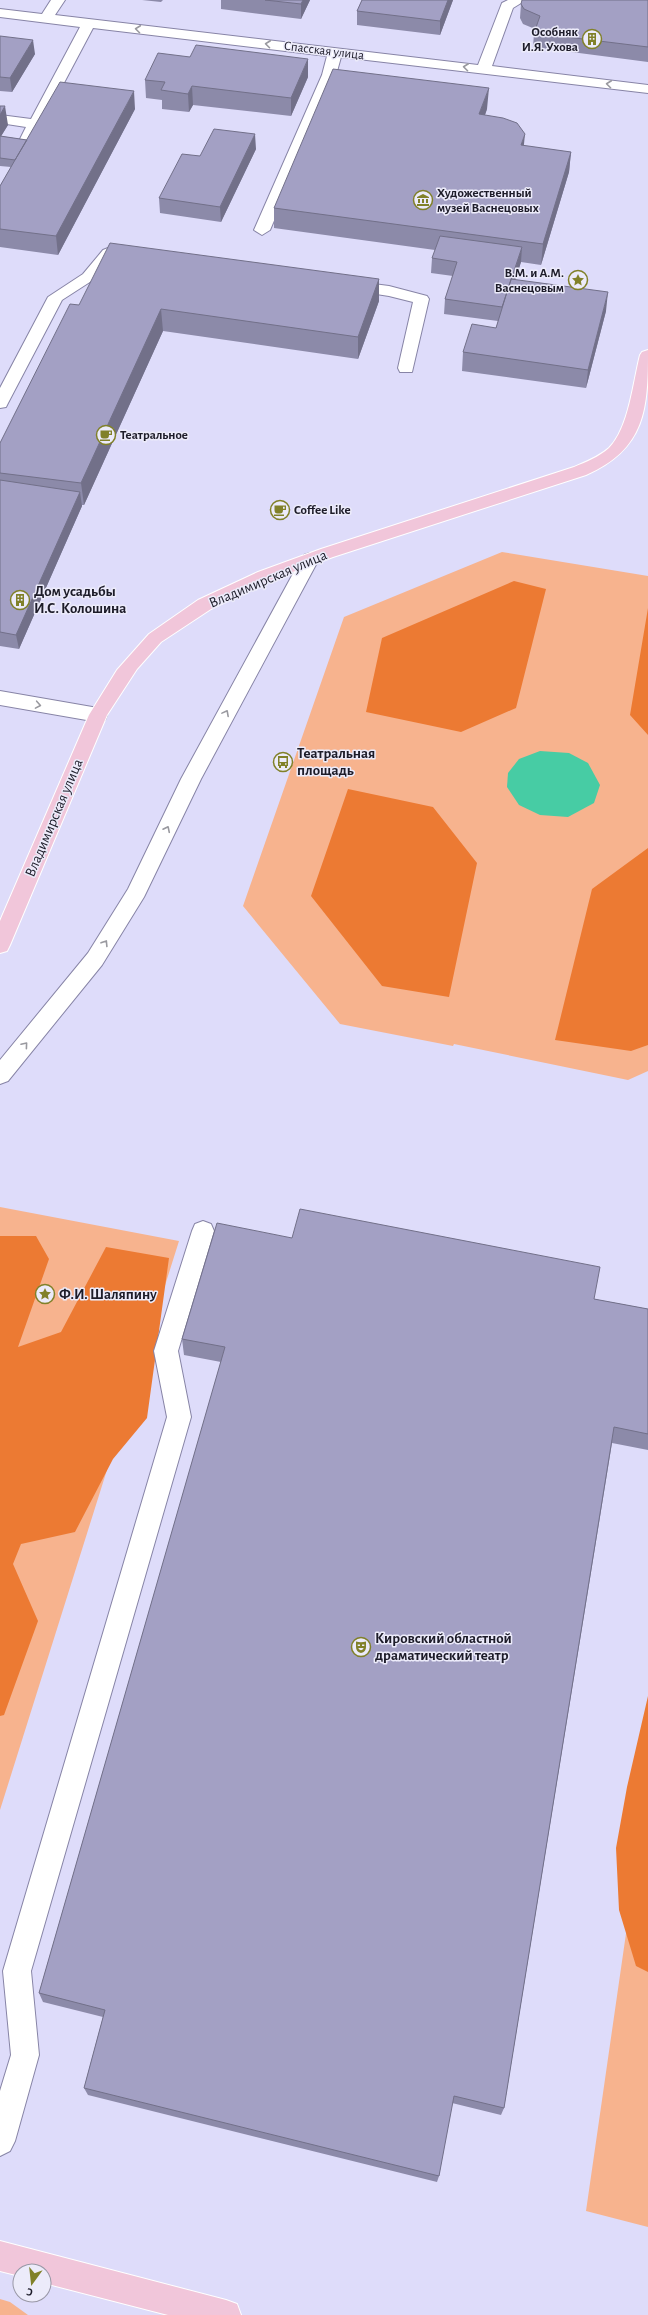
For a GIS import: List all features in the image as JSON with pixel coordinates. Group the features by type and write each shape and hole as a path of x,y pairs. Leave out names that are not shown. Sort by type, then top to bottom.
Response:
{"main road":[{"name":"Владимирская улица","path":"0,945 98,716 118,680 137,656 172,625 207,604 310,558 580,471 598,462 615,450 630,428 648,355"},
{"path":"0,2256 226,2315"}],"street":[{"path":"46,18 58,0"},
{"path":"484,70 507,6 518,0"},
{"name":"Спасская улица","path":"0,13 648,89"},
{"path":"23,147 89,23"},
{"path":"262,230 329,75 335,52"},
{"path":"51,94 66,96"},
{"path":"0,119 35,124"},
{"path":"0,403 56,297 88,277 108,253 139,257"},
{"path":"334,284 389,291 422,299 406,368"},
{"path":"0,1075 95,959 137,892 191,779 310,558"},
{"path":"0,698 98,716"},
{"path":"0,2141 25,2055 16,1971 179,1417 166,1351 203,1231"}],"shaded area":[{"path":"502,552 648,576 648,1071 628,1080 454,1044 453,1046 340,1024 243,906 344,617"},
{"path":"514,581 546,589 516,708 461,732 366,712 382,638"},
{"path":"648,608 648,735 630,715"},
{"path":"540,751 569,753 588,763 600,785 594,803 568,817 540,815 519,805 507,787 508,773 519,759"},
{"path":"348,789 433,807 477,863 449,997 382,986 311,896"},
{"path":"648,848 648,1045 631,1051 555,1040 592,889"},
{"path":"0,1207 179,1241 0,1810"},
{"path":"0,1236 36,1236 49,1259 18,1347 61,1332 106,1247 169,1258 147,1418 113,1459 75,1532 21,1544 13,1564 38,1621 4,1715 0,1716"},
{"path":"648,1696 648,1972 636,1966 619,1910 616,1848 627,1787"},
{"path":"648,1781 648,2227 586,2211"},
{"path":"0,2299 10,2302 28,2315 0,2315"}],"building":[{"path":"265,0 303,0 301,4"},
{"path":"362,0 448,0 440,21 357,11"},
{"name":"Особняк И.Я. Ухова","path":"522,0 648,0 648,47 534,33 540,16 524,9 521,4"},
{"path":"0,36 33,40 10,78 0,77"},
{"path":"196,45 308,59 291,98 192,86 188,94 161,90 165,82 145,80 158,53 190,57"},
{"name":"Художественный музей Васнецовых","path":"333,69 489,88 479,114 503,118 517,123 525,134 521,145 571,152 543,244 274,208"},
{"path":"60,82 134,91 56,236 0,229 0,186"},
{"path":"0,106 5,106 0,115"},
{"path":"214,129 255,134 220,207 159,198 182,154 200,156"},
{"path":"0,136 27,140 15,160 0,158"},
{"path":"440,236 522,247 502,307 445,299 457,262 432,258"},
{"path":"110,243 379,279 358,337 161,309 81,483 0,473 0,443 70,304 79,305"},
{"path":"511,279 608,292 588,370 463,352 472,324 496,328"},
{"name":"Дом усадьбы И.С. Колошина","path":"0,480 80,492 16,635 0,632"},
{"name":"Кировский областной драматический театр","path":"300,1209 600,1267 594,1299 648,1309 648,1434 614,1427 504,2108 454,2096 439,2176 84,2088 105,2010 39,1993 225,1347 182,1339 217,1223 292,1238"}],"place":[{"name":"Особняк И.Я. Ухова","path":"592,39"},
{"name":"Художественный музей Васнецовых","path":"423,200"},
{"name":"В.М. и А.М. Васнецовым","path":"578,280"},
{"name":"Театральное","path":"106,435"},
{"name":"Coffee Like","path":"280,510"},
{"name":"Дом усадьбы И.С. Колошина","path":"20,600"},
{"name":"Театральная площадь","path":"283,762"},
{"name":"Ф.И. Шаляпину","path":"45,1294"},
{"name":"Кировский областной драматический театр","path":"361,1647"}]}
